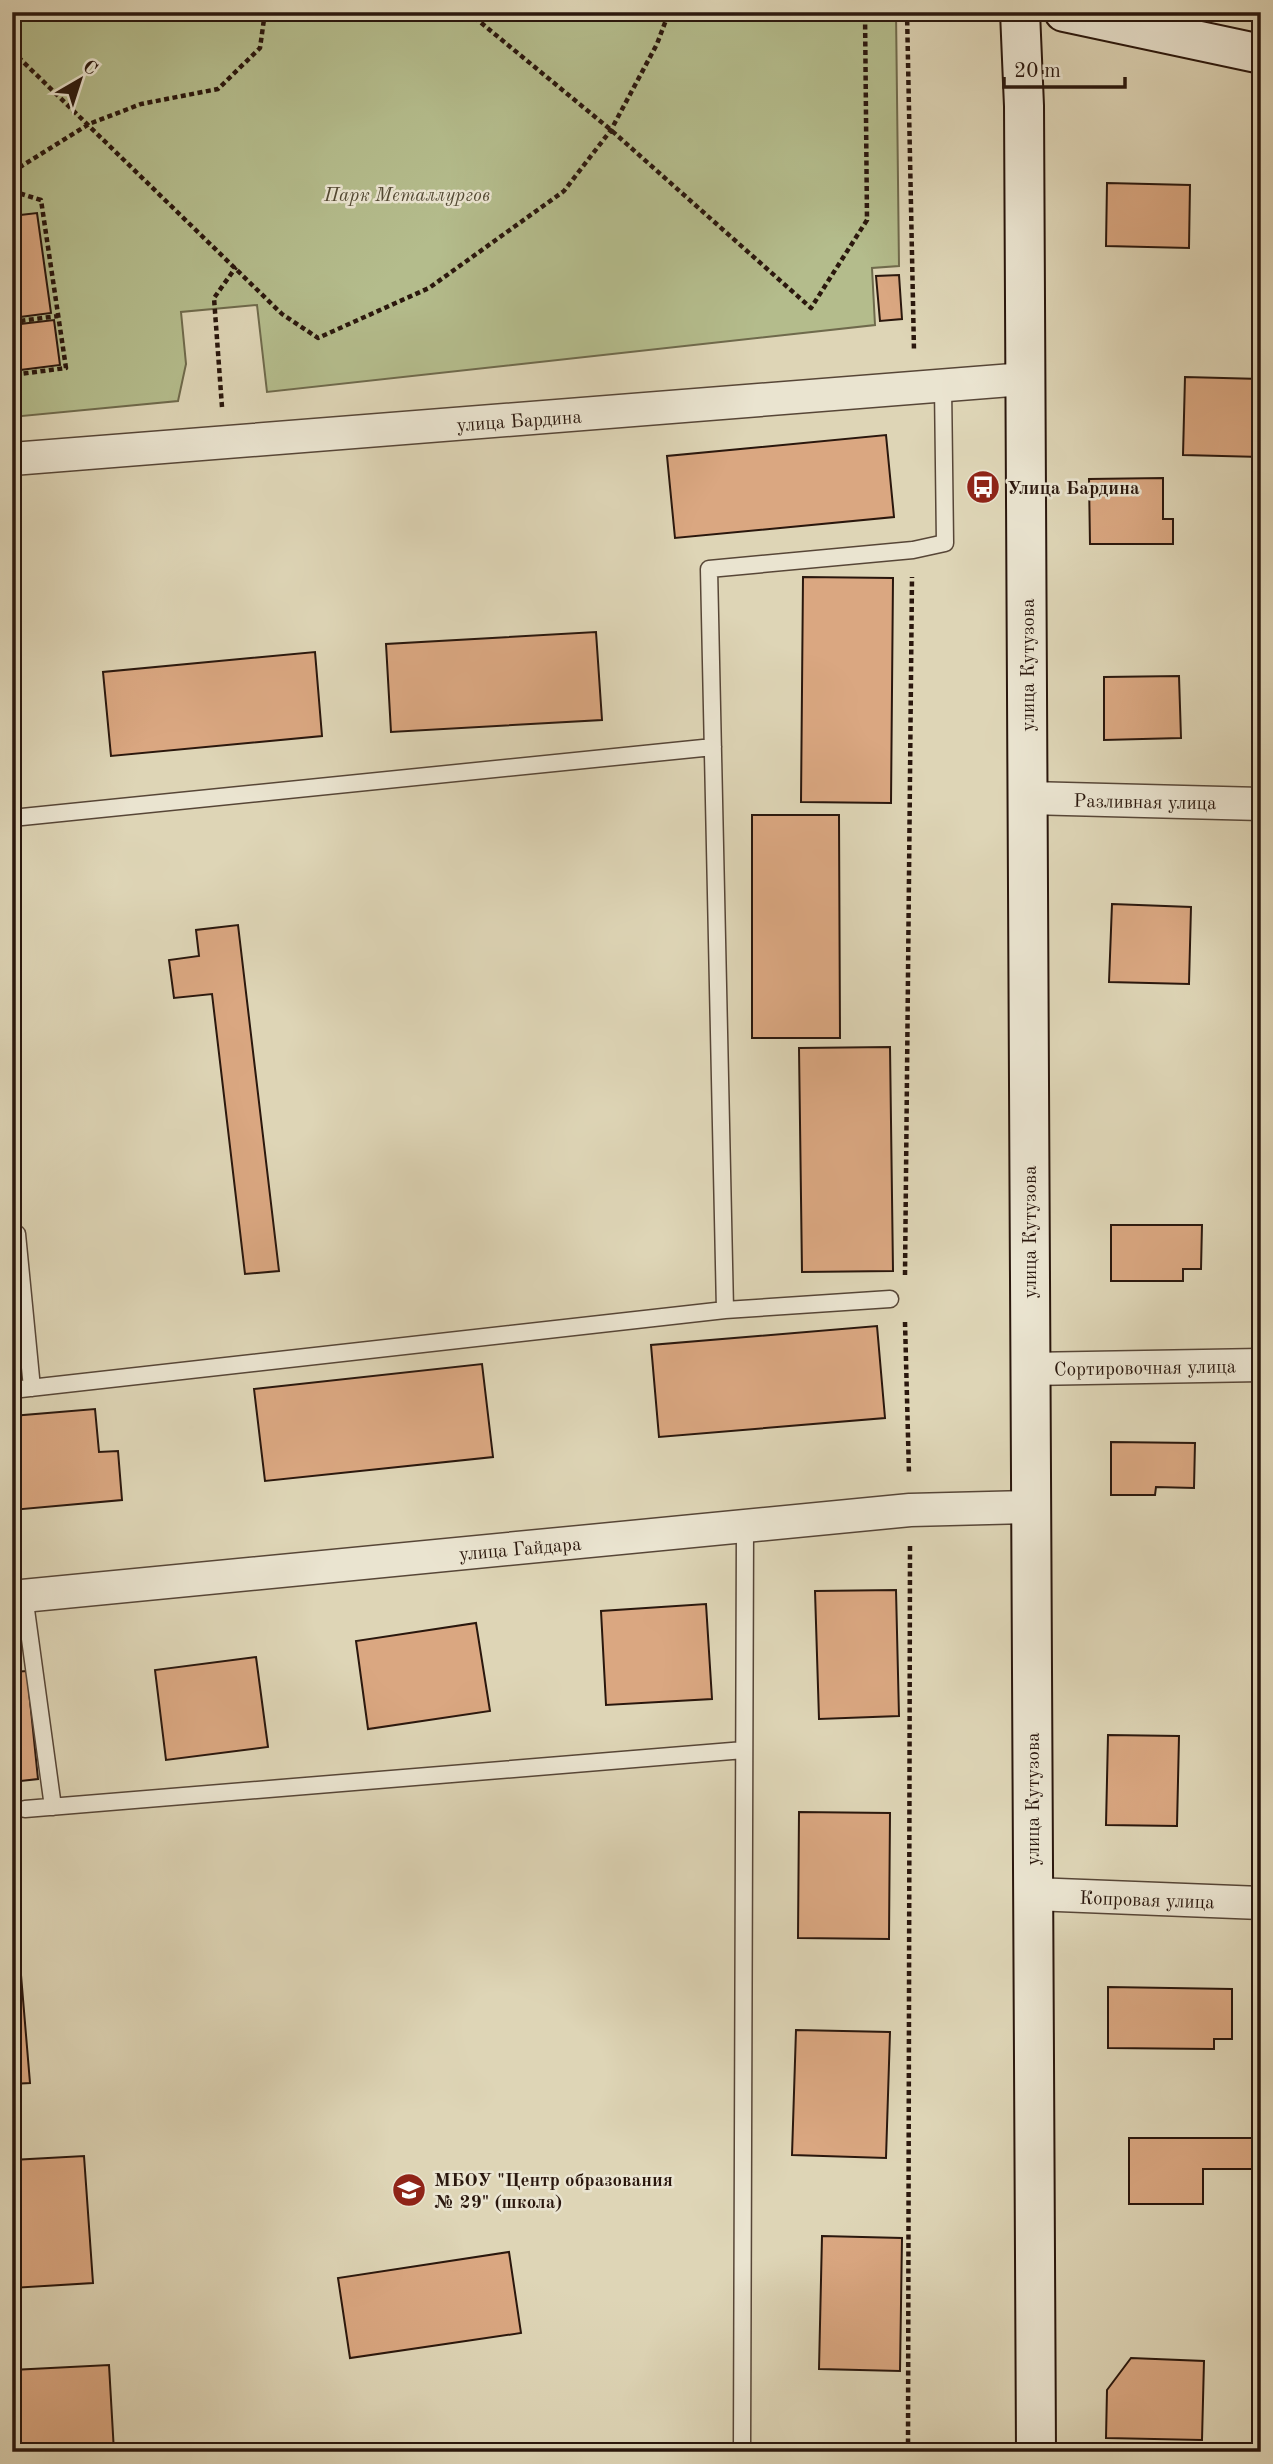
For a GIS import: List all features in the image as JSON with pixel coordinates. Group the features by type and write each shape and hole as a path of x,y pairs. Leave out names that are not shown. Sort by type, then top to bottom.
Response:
{"main road":[{"name":"улица Кутузова","path":"1020,12 1026,379 1029,1507 1036,2452"},
{"path":"1064,12 1261,54"}],"street":[{"name":"улица Бардина","path":"12,459 1026,379"},
{"name":"Разливная улица","path":"1028,799 1261,804"},
{"name":"Сортировочная улица","path":"1030,1369 1261,1365"},
{"name":"улица Гайдара","path":"18,1596 910,1510 1029,1507"},
{"name":"Копровая улица","path":"1032,1894 1261,1903"}],"lane":[{"path":"725,1310 709,569 912,550 944,543 929,388"},
{"path":"12,818 713,747"},
{"path":"17,1234 32,1388"},
{"path":"12,1390 725,1310 890,1298"},
{"path":"742,2452 746,1526"},
{"path":"18,1596 52,1807"},
{"path":"25,1810 744,1750"}],"path":[{"path":"12,172 89,124 141,104 218,89 260,48 265,12"},
{"path":"468,12 611,130 811,308 867,220 865,12"},
{"path":"12,51 282,314 318,338 429,288 564,191 611,130 657,44 669,12"},
{"path":"906,12 929,388"},
{"path":"12,191 41,200 66,368 12,375"},
{"path":"224,443 214,298 236,267"},
{"path":"12,322 58,316"},
{"path":"905,1283 912,550"},
{"path":"905,1310 910,1510 908,2452"}],"green space":[{"name":"Парк Металлургов","path":"12,12 896,12 899,266 872,268 875,325 267,392 257,305 181,312 186,364 178,401 12,417"}],"building":[{"path":"1107,183 1190,185 1189,248 1106,246"},
{"path":"37,213 51,313 12,318 12,216"},
{"path":"899,275 902,319 880,321 876,276"},
{"path":"54,320 60,365 12,371 12,325"},
{"path":"1185,377 1261,379 1261,457 1183,455"},
{"path":"886,435 894,517 675,538 667,456"},
{"path":"1163,478 1163,519 1173,519 1173,544 1090,544 1089,479"},
{"path":"803,577 893,578 891,803 801,802"},
{"path":"596,632 602,720 391,732 386,644"},
{"path":"315,652 322,736 111,756 103,672"},
{"path":"1179,676 1181,738 1104,740 1104,677"},
{"path":"752,815 839,815 840,1038 752,1038"},
{"path":"1112,904 1191,907 1189,984 1109,982"},
{"path":"238,925 279,1271 245,1274 212,994 174,998 169,960 199,956 196,930"},
{"path":"890,1047 893,1271 802,1272 799,1048"},
{"path":"1111,1225 1202,1225 1201,1269 1183,1269 1183,1281 1111,1281"},
{"path":"877,1326 885,1418 659,1437 651,1345"},
{"path":"482,1364 493,1457 265,1481 254,1389"},
{"path":"95,1409 99,1452 118,1451 122,1500 12,1510 12,1416"},
{"path":"1111,1442 1195,1443 1194,1488 1156,1487 1155,1495 1111,1495"},
{"path":"896,1590 899,1716 819,1719 815,1591"},
{"path":"706,1604 712,1699 606,1705 601,1611"},
{"path":"476,1623 490,1711 368,1729 356,1641"},
{"path":"256,1657 268,1747 166,1760 155,1670"},
{"path":"27,1671 38,1779 12,1782 12,1672"},
{"path":"1108,1735 1179,1736 1177,1826 1106,1825"},
{"path":"799,1812 890,1813 889,1939 798,1938"},
{"path":"20,1963 30,2083 12,2084 12,1964"},
{"path":"1108,1987 1232,1989 1232,2039 1214,2039 1214,2049 1108,2048"},
{"path":"796,2030 890,2032 886,2158 792,2155"},
{"path":"1129,2138 1261,2138 1261,2169 1203,2169 1203,2204 1129,2204"},
{"path":"84,2156 93,2283 12,2288 12,2160"},
{"path":"822,2236 902,2238 900,2371 819,2369"},
{"path":"509,2252 521,2333 350,2358 338,2278"},
{"path":"1131,2358 1204,2361 1202,2440 1106,2438 1107,2390"},
{"path":"109,2365 114,2452 15,2452 12,2370"}],"place":[{"name":"Улица Бардина","path":"983,487"},
{"name":"МБОУ \"Центр образования № 29\" (школа)","path":"409,2190"}]}
